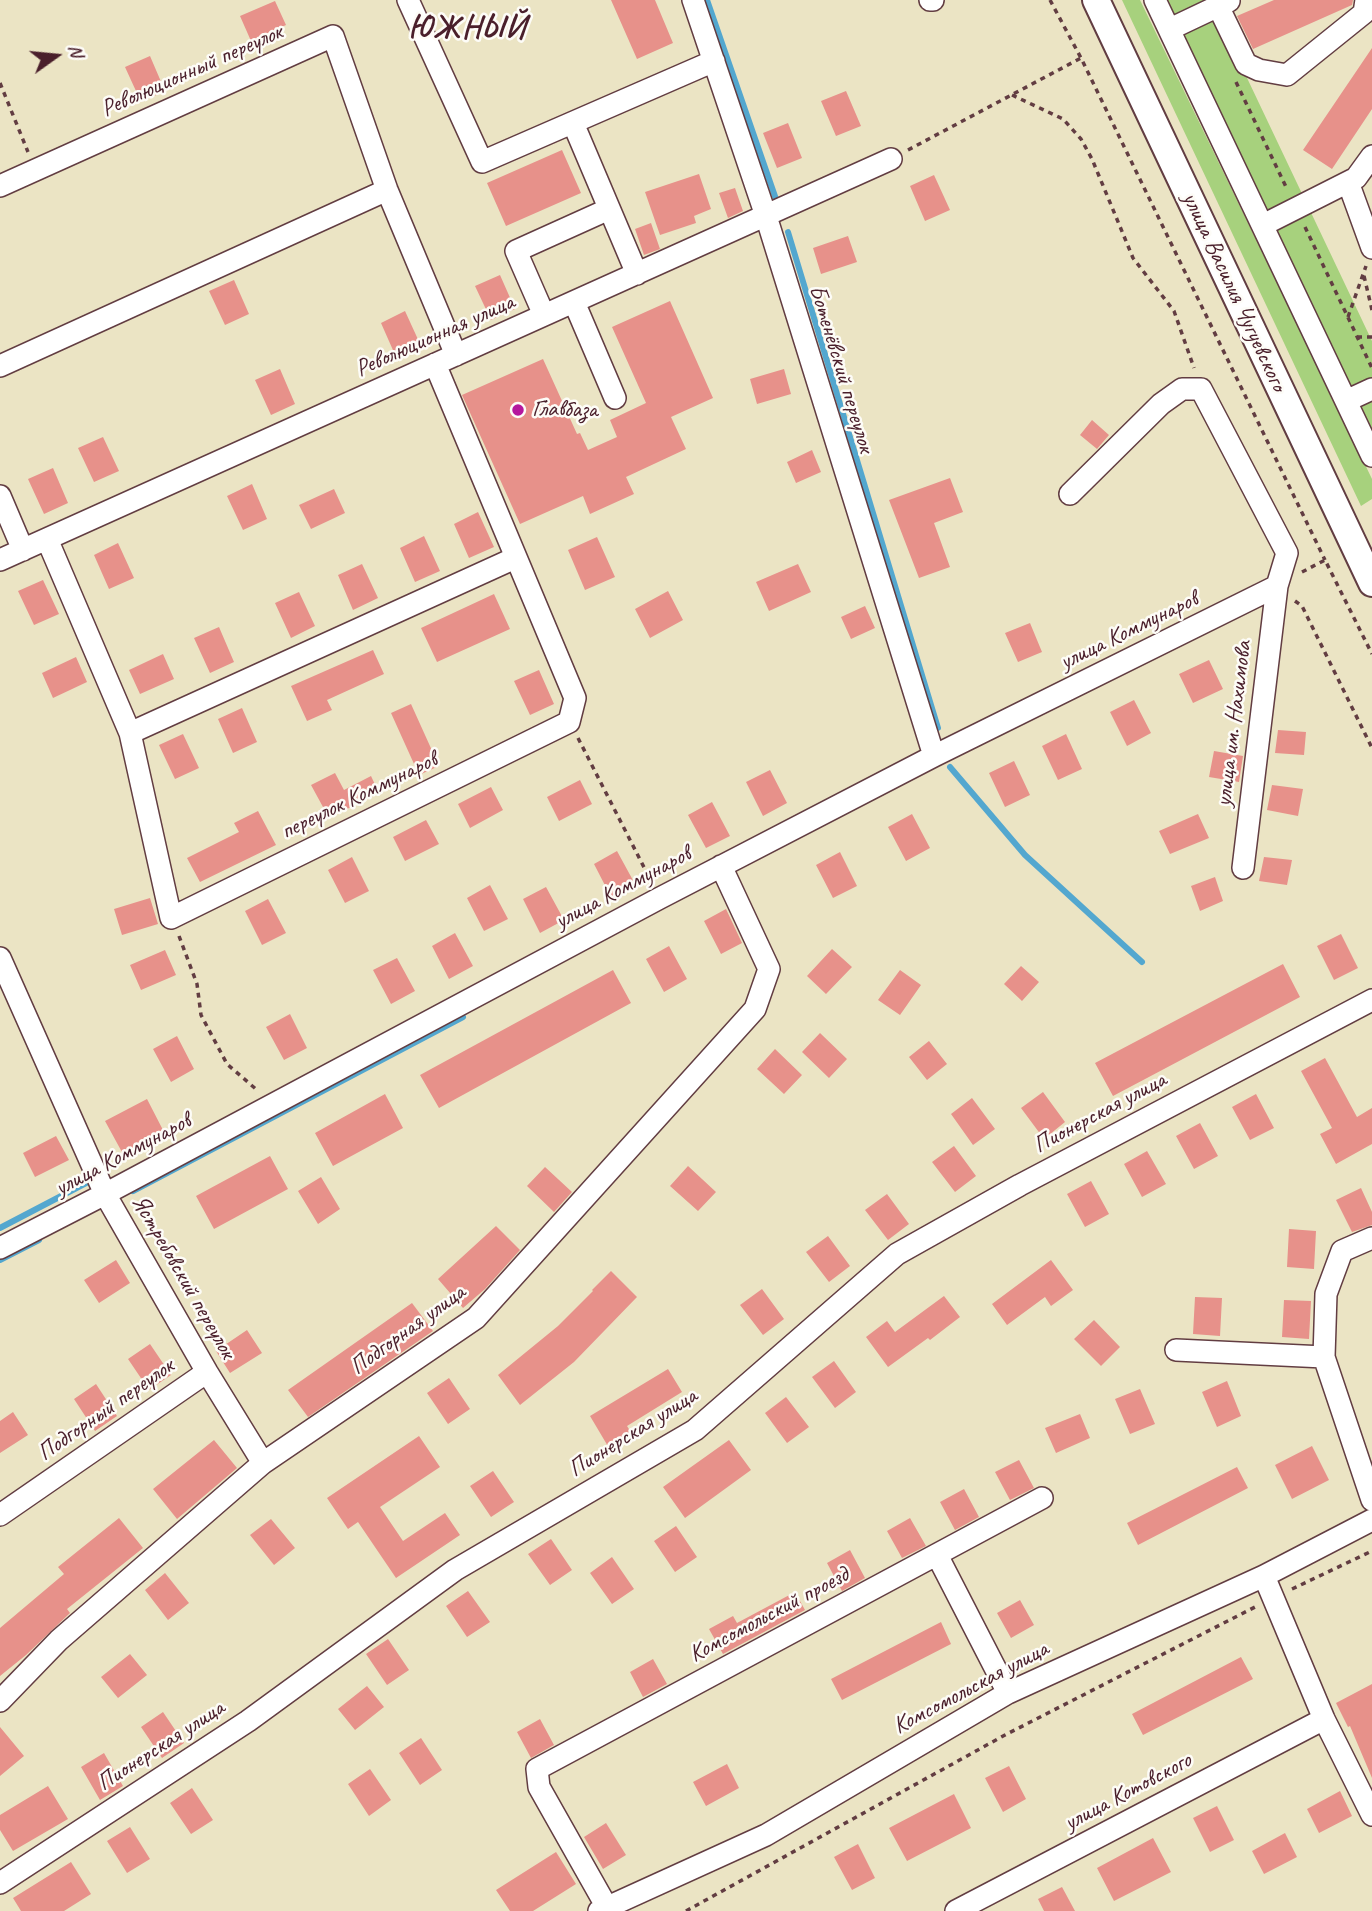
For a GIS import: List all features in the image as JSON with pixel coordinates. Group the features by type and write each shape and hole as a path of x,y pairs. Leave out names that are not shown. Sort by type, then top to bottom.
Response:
{"main road":[{"name":"улица Василия Чугуевского","path":"1096,0 1372,583"}],"street":[{"path":"408,0 482,162 714,61"},
{"name":"Ботенёвский переулок","path":"693,0 766,216 933,756"},
{"path":"1155,0 1372,456"},
{"path":"1170,29 1225,3 1246,64 1259,70 1287,75 1364,13 1366,0"},
{"name":"Революционный переулок","path":"0,186 333,36 387,190 456,355"},
{"path":"573,122 637,274"},
{"path":"1263,225 1356,178 1372,156"},
{"name":"Революционная улица","path":"0,560 891,159"},
{"path":"1348,182 1370,255"},
{"path":"0,366 387,190"},
{"path":"544,315 516,251 609,209"},
{"path":"574,302 615,398"},
{"path":"435,364 575,698 569,722"},
{"path":"1070,494 1161,404 1182,389 1201,389"},
{"name":"улица им. Нахимова","path":"1201,389 1287,553 1277,586 1242,868"},
{"path":"1346,401 1372,389"},
{"path":"0,496 23,550"},
{"path":"47,539 130,733 172,918"},
{"path":"130,733 515,558"},
{"name":"улица Коммунаров","path":"0,1248 933,756 1277,586"},
{"name":"переулок Коммунаров","path":"172,918 569,722"},
{"name":"Подгорная улица","path":"0,1702 60,1640 263,1463 476,1318 755,1009 769,969 721,866"},
{"name":"Ястребовский переулок","path":"0,958 105,1194 207,1372 263,1463"},
{"name":"Пионерская улица","path":"0,1882 248,1721 455,1570 695,1430 897,1254 1020,1185 1372,1000"},
{"path":"1372,1238 1342,1251 1326,1294 1324,1357 1372,1500"},
{"path":"1176,1350 1324,1357"},
{"name":"Подгорный переулок","path":"0,1516 207,1372"},
{"name":"Комсомольский проезд","path":"605,1910 539,1787 537,1769 1042,1497"},
{"name":"Комсомольская улица","path":"605,1910 766,1835 1008,1693 1264,1576 1372,1520"},
{"path":"937,1555 1008,1693"},
{"path":"1264,1576 1324,1719 1372,1815"},
{"name":"улица Котовского","path":"956,1911 1324,1719"}],"path":[{"path":"1050,0 1081,58 1372,654"},
{"path":"891,159 1081,58"},
{"path":"1232,74 1372,368"},
{"path":"0,83 36,170"},
{"path":"1012,95 1063,119 1081,139 1133,258 1174,311 1201,389"},
{"path":"1348,317 1370,255"},
{"path":"1364,274 1372,310"},
{"path":"1357,337 1372,337"},
{"path":"1325,560 1277,586 1302,606 1372,748"},
{"path":"569,722 660,898"},
{"path":"172,918 197,984 201,1015 227,1064 262,1095 268,1108"},
{"path":"686,1911 1005,1735 1273,1598 1372,1551"}],"green space":[{"path":"1122,0 1140,0 1372,479 1372,499 1361,506"},
{"path":"1166,0 1210,0 1372,341 1372,435"}],"building":[{"path":"611,0 655,0 673,43 637,59"},
{"path":"1274,0 1353,0 1352,5 1253,49 1237,16"},
{"path":"275,1 286,25 251,41 240,16"},
{"path":"1372,48 1372,109 1332,169 1303,150"},
{"path":"150,56 165,91 141,102 125,67"},
{"path":"846,91 861,126 836,136 821,101"},
{"path":"788,123 802,158 777,168 763,133"},
{"path":"562,150 581,193 506,226 487,183"},
{"path":"699,174 711,209 694,216 696,223 660,235 645,192"},
{"path":"934,175 950,210 925,221 910,186"},
{"path":"735,188 743,211 728,218 719,193"},
{"path":"651,223 660,249 644,255 635,229"},
{"path":"848,236 857,262 821,274 813,248"},
{"path":"500,275 515,309 491,320 475,286"},
{"path":"234,280 249,314 225,325 209,291"},
{"name":"Главбаза","path":"670,301 713,398 671,417 686,449 626,477 634,494 590,514 583,496 520,524 462,395 543,359 577,434 580,433 588,450 617,437 610,420 646,403 612,327"},
{"path":"405,311 421,346 396,357 381,323"},
{"path":"280,369 295,404 271,415 255,380"},
{"path":"784,369 791,394 757,404 750,379"},
{"path":"1092,420 1109,435 1097,449 1080,435"},
{"path":"103,437 119,471 94,482 78,448"},
{"path":"812,450 821,472 796,483 787,462"},
{"path":"53,468 68,503 44,514 28,479"},
{"path":"950,478 963,512 934,523 950,567 919,578 889,500"},
{"path":"252,484 267,519 243,530 227,496"},
{"path":"334,489 345,513 311,529 299,505"},
{"path":"478,512 494,547 469,558 454,524"},
{"path":"424,536 440,571 415,582 400,548"},
{"path":"597,537 615,577 585,590 568,550"},
{"path":"118,543 134,578 109,589 94,555"},
{"path":"362,564 378,598 353,610 338,575"},
{"path":"798,564 811,592 769,611 756,582"},
{"path":"43,580 59,614 34,625 18,591"},
{"path":"668,591 683,620 650,638 635,609"},
{"path":"299,592 315,626 291,638 275,603"},
{"path":"494,594 510,629 437,662 421,628"},
{"path":"865,606 875,628 851,639 841,617"},
{"path":"1030,623 1042,652 1018,662 1005,633"},
{"path":"219,627 234,662 210,673 194,638"},
{"path":"373,650 384,674 327,700 332,710 307,721 291,686"},
{"path":"163,654 174,679 140,694 129,670"},
{"path":"76,657 87,682 53,698 42,673"},
{"path":"1209,660 1223,689 1193,703 1179,674"},
{"path":"539,670 554,704 530,715 514,681"},
{"path":"1134,700 1151,733 1127,746 1110,712"},
{"path":"411,704 439,766 419,775 391,713"},
{"path":"242,708 257,742 233,753 218,719"},
{"path":"1278,730 1306,732 1304,755 1275,753"},
{"path":"183,734 199,768 175,779 159,745"},
{"path":"1066,734 1082,769 1058,780 1042,746"},
{"path":"1214,751 1243,756 1239,782 1209,777"},
{"path":"1014,761 1030,795 1005,807 989,773"},
{"path":"770,770 787,803 763,816 746,782"},
{"path":"335,773 344,790 371,776 379,793 329,818 311,785"},
{"path":"580,780 592,804 559,821 547,797"},
{"path":"1272,785 1303,789 1298,816 1267,810"},
{"path":"491,787 503,810 470,828 458,804"},
{"path":"712,802 730,836 706,848 688,815"},
{"path":"258,811 276,845 200,882 187,858 239,832 234,823"},
{"path":"912,814 930,848 906,861 888,827"},
{"path":"1198,814 1209,838 1170,854 1159,831"},
{"path":"426,820 439,844 405,861 393,837"},
{"path":"617,851 635,884 611,897 594,864"},
{"path":"840,852 857,886 833,898 816,865"},
{"path":"352,857 369,891 345,903 328,870"},
{"path":"1264,857 1292,860 1287,885 1259,881"},
{"path":"1215,877 1223,901 1200,911 1191,886"},
{"path":"490,885 508,919 484,931 467,898"},
{"path":"546,887 564,920 540,933 523,899"},
{"path":"150,898 158,924 122,935 114,909"},
{"path":"268,899 286,933 262,945 245,911"},
{"path":"726,909 742,943 721,954 704,921"},
{"path":"455,933 473,966 449,979 432,946"},
{"path":"1341,934 1358,968 1334,980 1317,946"},
{"path":"669,946 687,979 664,992 646,959"},
{"path":"832,949 852,967 826,994 807,976"},
{"path":"165,950 176,975 141,990 130,965"},
{"path":"397,958 415,991 391,1004 373,970"},
{"path":"1283,964 1300,997 1113,1096 1095,1063"},
{"path":"1021,966 1039,982 1022,1001 1004,984"},
{"path":"613,970 631,1003 439,1108 420,1075"},
{"path":"900,970 921,985 900,1015 878,1000"},
{"path":"290,1014 307,1048 284,1060 266,1027"},
{"path":"820,1033 847,1059 829,1078 802,1052"},
{"path":"177,1036 194,1069 171,1082 153,1049"},
{"path":"929,1041 947,1064 927,1080 909,1057"},
{"path":"775,1049 802,1075 784,1094 757,1069"},
{"path":"1325,1058 1357,1117 1372,1108 1372,1144 1336,1164 1320,1134 1332,1128 1301,1071"},
{"path":"1043,1092 1065,1122 1044,1139 1021,1108"},
{"path":"385,1094 403,1128 333,1166 315,1133"},
{"path":"1256,1094 1274,1128 1250,1140 1232,1107"},
{"path":"972,1098 995,1129 973,1145 951,1114"},
{"path":"147,1099 164,1132 123,1154 105,1121"},
{"path":"1200,1123 1218,1156 1194,1169 1176,1136"},
{"path":"56,1136 69,1160 35,1177 23,1153"},
{"path":"954,1146 976,1176 955,1192 932,1162"},
{"path":"1147,1151 1166,1184 1142,1197 1124,1164"},
{"path":"270,1156 288,1189 214,1229 196,1196"},
{"path":"688,1166 716,1192 698,1211 670,1186"},
{"path":"545,1167 572,1192 554,1212 527,1186"},
{"path":"321,1177 340,1209 318,1224 298,1191"},
{"path":"1091,1181 1109,1214 1085,1227 1067,1194"},
{"path":"1361,1188 1372,1212 1372,1225 1352,1232 1336,1200"},
{"path":"887,1194 909,1224 888,1240 865,1210"},
{"path":"496,1226 520,1250 485,1289 463,1308 438,1279"},
{"path":"1289,1229 1316,1231 1314,1269 1287,1267"},
{"path":"828,1236 850,1266 829,1282 806,1252"},
{"path":"116,1260 130,1283 99,1303 84,1280"},
{"path":"1051,1260 1073,1290 1051,1306 1045,1297 1007,1325 992,1304"},
{"path":"611,1271 637,1297 574,1362 520,1405 498,1375 558,1326"},
{"path":"762,1289 784,1319 763,1335 740,1305"},
{"path":"944,1296 960,1317 888,1367 866,1337 887,1321 895,1332"},
{"path":"1195,1297 1222,1298 1220,1336 1193,1334"},
{"path":"1284,1300 1311,1301 1309,1339 1282,1337"},
{"path":"412,1303 433,1331 308,1417 288,1390"},
{"path":"1094,1320 1120,1347 1101,1366 1074,1339"},
{"path":"247,1330 262,1353 230,1373 216,1351"},
{"path":"150,1344 171,1375 149,1390 128,1359"},
{"path":"834,1361 856,1392 835,1408 812,1377"},
{"path":"668,1369 682,1392 627,1426 632,1434 609,1448 590,1416"},
{"path":"449,1378 470,1409 448,1424 427,1393"},
{"path":"1227,1381 1241,1416 1217,1427 1202,1392"},
{"path":"96,1384 117,1416 95,1431 74,1399"},
{"path":"1140,1389 1155,1424 1130,1434 1115,1399"},
{"path":"786,1397 809,1427 787,1443 765,1413"},
{"path":"13,1412 28,1435 0,1453 0,1421"},
{"path":"1080,1414 1090,1438 1056,1453 1045,1428"},
{"path":"419,1436 440,1467 380,1507 403,1541 445,1513 460,1535 396,1578 358,1522 348,1529 327,1498"},
{"path":"214,1440 237,1468 177,1519 153,1489"},
{"path":"729,1440 751,1470 685,1518 663,1487"},
{"path":"1312,1446 1329,1480 1292,1499 1275,1465"},
{"path":"1019,1460 1034,1488 1010,1500 995,1472"},
{"path":"1237,1467 1248,1488 1138,1545 1127,1523"},
{"path":"493,1471 514,1502 491,1517 470,1486"},
{"path":"964,1489 979,1517 955,1530 940,1502"},
{"path":"119,1518 143,1548 67,1609 70,1613 0,1676 0,1628 64,1574 58,1567"},
{"path":"910,1518 926,1546 902,1558 887,1531"},
{"path":"271,1519 295,1548 274,1565 250,1535"},
{"path":"676,1526 697,1557 675,1572 654,1541"},
{"path":"551,1539 572,1570 550,1585 528,1554"},
{"path":"850,1550 865,1578 842,1591 827,1563"},
{"path":"612,1557 634,1589 612,1604 590,1573"},
{"path":"165,1573 189,1603 168,1620 145,1590"},
{"path":"468,1591 490,1622 467,1637 446,1606"},
{"path":"795,1592 805,1610 723,1654 709,1629 733,1616 737,1623"},
{"path":"1020,1600 1034,1625 1011,1638 997,1613"},
{"path":"941,1622 951,1644 842,1700 831,1679"},
{"path":"388,1639 409,1670 387,1685 366,1654"},
{"path":"130,1654 147,1675 118,1698 101,1677"},
{"path":"1241,1657 1253,1679 1143,1735 1132,1714"},
{"path":"653,1659 667,1684 643,1697 630,1672"},
{"path":"1372,1684 1372,1778 1350,1726 1348,1727 1336,1703"},
{"path":"367,1686 384,1707 355,1730 338,1709"},
{"path":"163,1712 184,1743 162,1758 141,1727"},
{"path":"540,1719 554,1745 531,1758 517,1732"},
{"path":"0,1727 24,1756 0,1776"},
{"path":"421,1738 442,1770 420,1785 399,1753"},
{"path":"104,1753 123,1786 100,1800 81,1767"},
{"path":"727,1764 739,1788 706,1806 693,1782"},
{"path":"1009,1766 1026,1799 1003,1812 985,1778"},
{"path":"370,1769 391,1800 369,1816 348,1784"},
{"path":"48,1786 68,1819 13,1851 0,1830 0,1815"},
{"path":"192,1788 213,1820 191,1834 170,1803"},
{"path":"1340,1791 1352,1816 1319,1833 1307,1809"},
{"path":"954,1794 971,1828 907,1861 889,1828"},
{"path":"1217,1806 1234,1840 1210,1852 1193,1818"},
{"path":"606,1823 626,1855 603,1869 584,1837"},
{"path":"130,1827 150,1859 127,1873 107,1841"},
{"path":"1285,1833 1297,1857 1264,1874 1252,1851"},
{"path":"1153,1838 1171,1872 1114,1901 1097,1868"},
{"path":"858,1844 875,1878 852,1890 834,1857"},
{"path":"556,1852 576,1884 533,1911 510,1911 496,1890"},
{"path":"71,1862 91,1894 64,1911 21,1911 13,1898"},
{"path":"1062,1887 1075,1911 1044,1911 1038,1899"}],"waterway":[{"path":"707,0 778,205"},
{"path":"788,232 938,728"},
{"path":"950,767 1025,855 1142,962"},
{"path":"133,1191 463,1017"},
{"path":"0,1228 88,1182"},
{"path":"0,1260 39,1240"}],"place":[{"name":"Главбаза","path":"518,410"}],"district":[{"name":"ЮЖНЫЙ","path":"468,29"}]}
